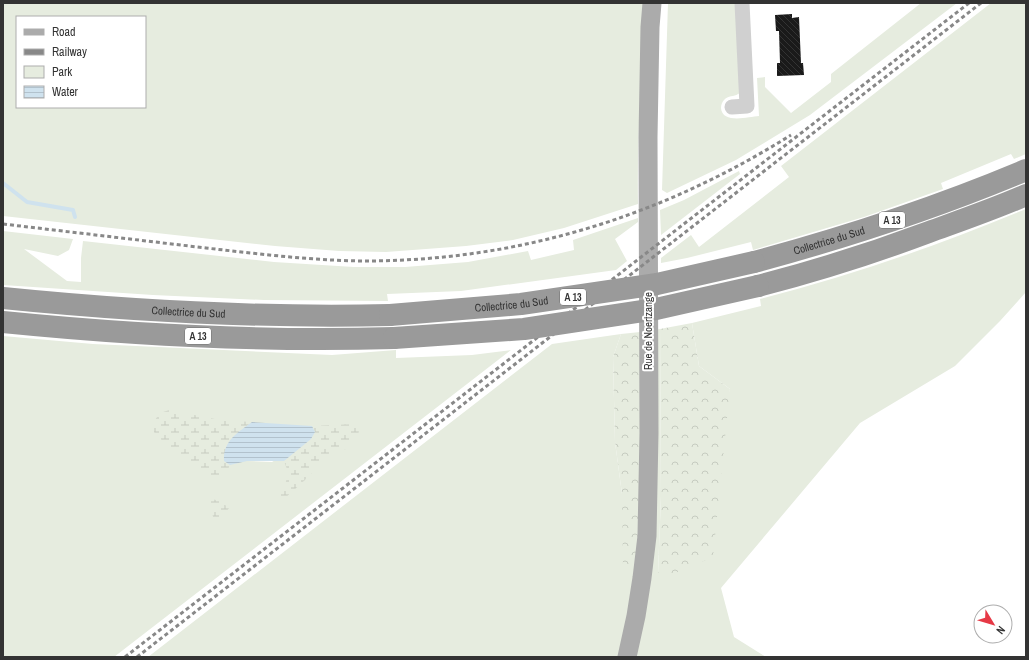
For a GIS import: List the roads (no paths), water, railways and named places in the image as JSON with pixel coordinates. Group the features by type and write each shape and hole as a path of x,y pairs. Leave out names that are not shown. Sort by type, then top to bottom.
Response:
{"highway":[{"name":"Collectrice du Sud","path":"3,298 235,315 346,316 521,304 656,284 754,262 868,229 1026,170"},
{"name":"Collectrice du Sud","path":"3,322 43,326 239,338 394,338 524,329 656,309 810,273 874,252 996,208 1026,195"}],"main road":[{"name":"Rue de Noertzange","path":"627,657 636,616 647,536 649,433 648,138 650,27 652,3"}],"street":[{"path":"732,107 747,106 742,3"}],"water":[{"path":"252,422 312,426 315,432 311,439 284,461 247,461 230,465 224,461 224,454 228,443 236,434"}],"waterway":[{"path":"3,183 27,202 73,210 75,217"}],"railway":[{"path":"125,657 969,3"},
{"path":"137,657 981,3"},
{"path":"3,224 267,255 349,261 425,259 481,252 535,242 589,228 641,210 692,189 742,164 791,135"}]}
